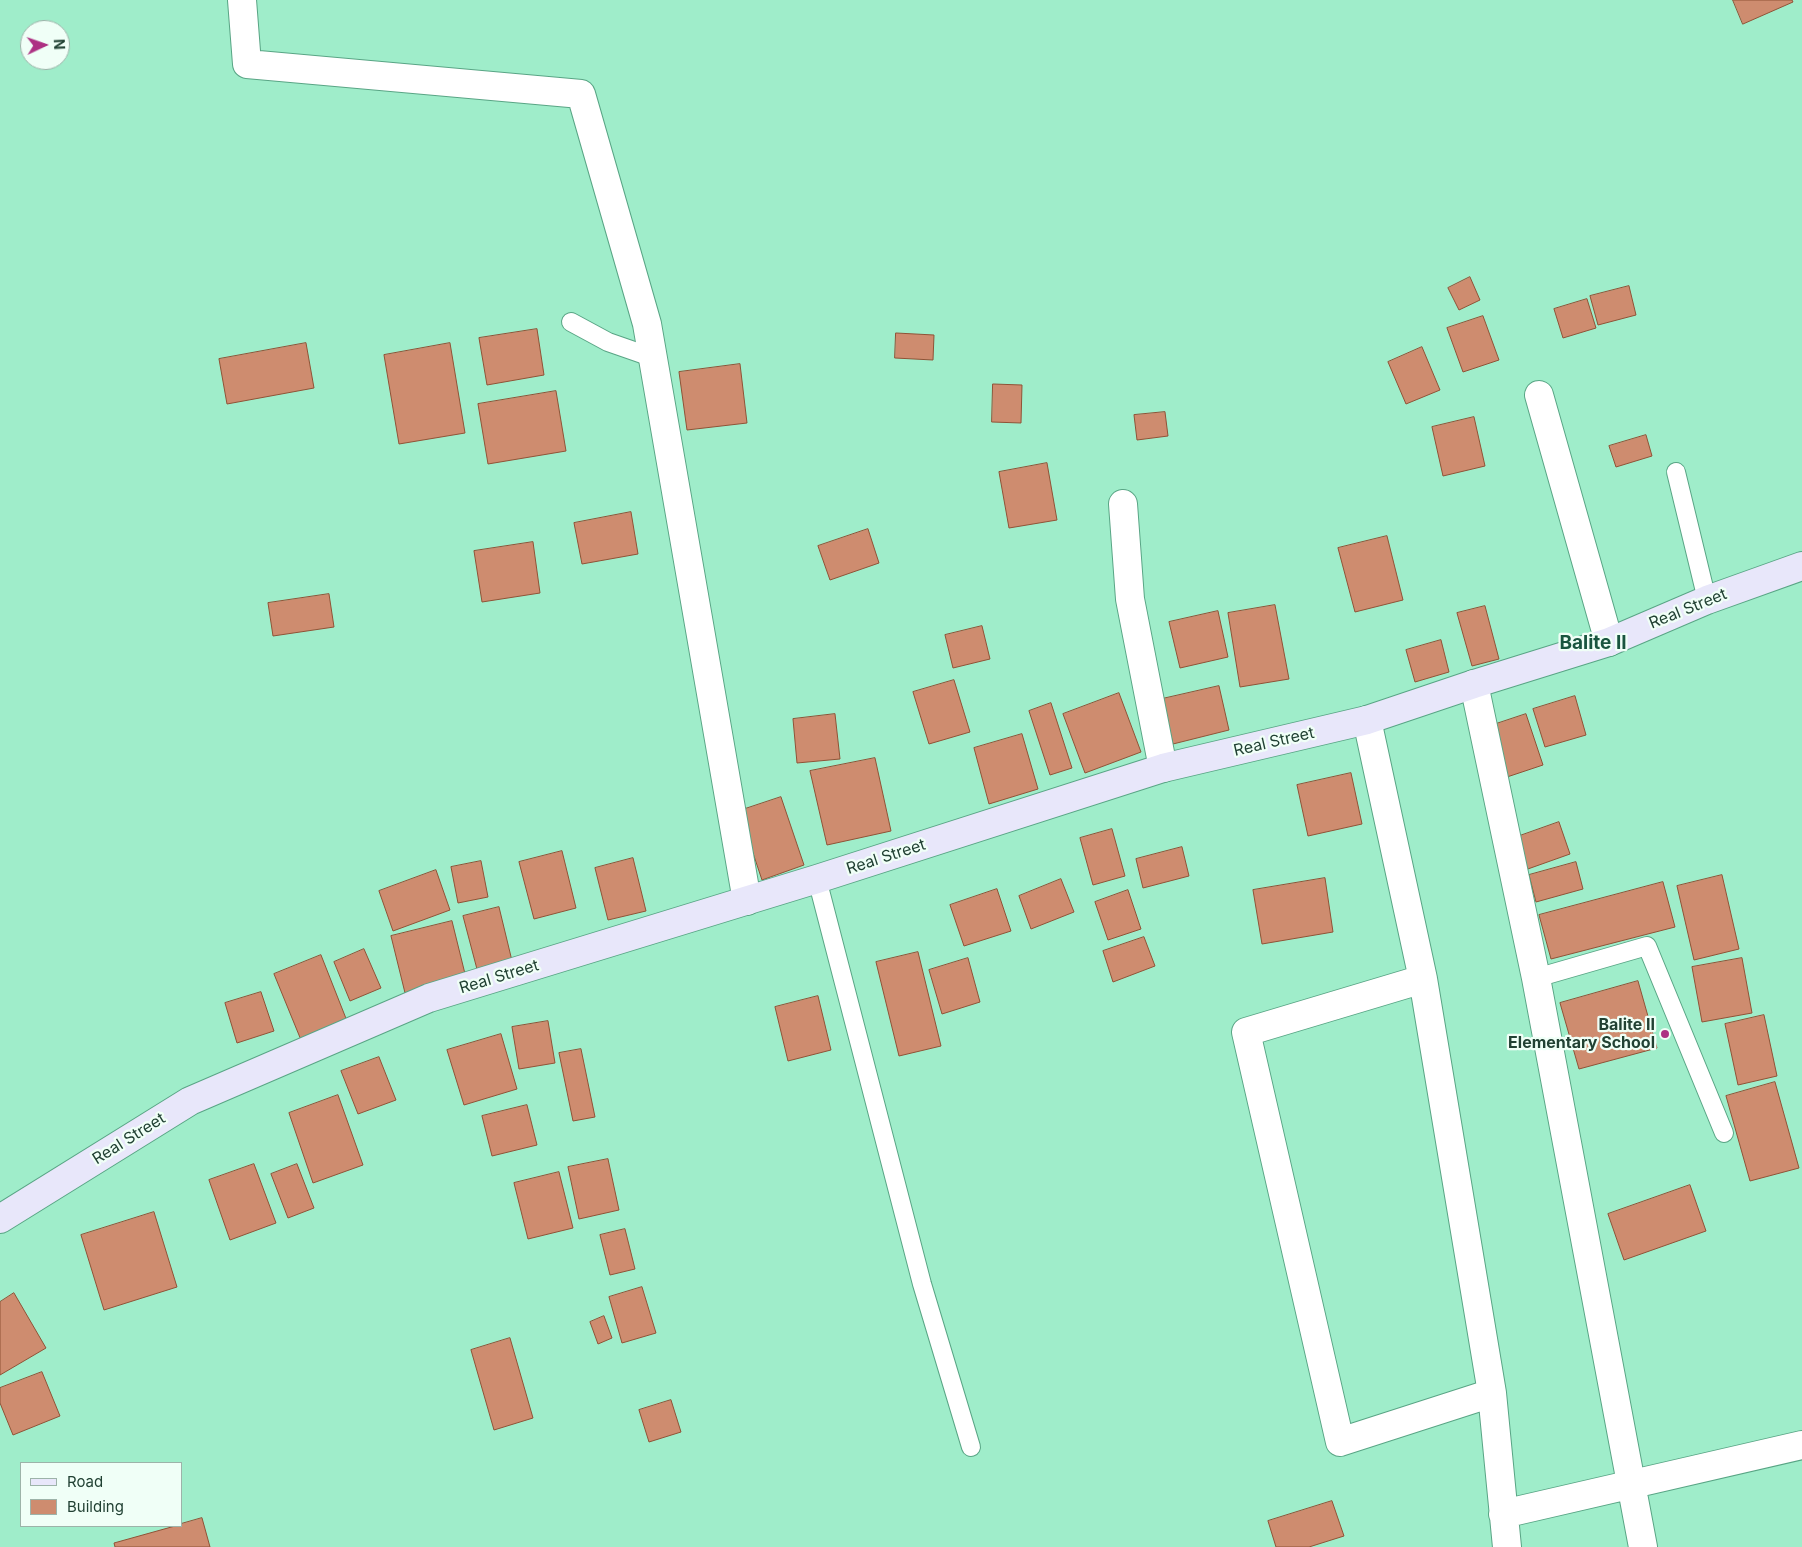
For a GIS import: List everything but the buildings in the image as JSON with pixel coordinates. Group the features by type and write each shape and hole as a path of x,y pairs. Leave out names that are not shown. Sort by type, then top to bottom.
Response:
{"street":[{"path":"242,0 247,64 581,94 647,324 654,358 747,901"},
{"path":"1539,395 1609,642"},
{"path":"1123,504 1130,599 1163,768"},
{"name":"Real Street","path":"0,1220 190,1101 429,998 747,901 1163,768 1367,720 1609,642 1707,600 1802,566"},
{"path":"1474,684 1536,978 1643,1547"},
{"path":"1367,720 1423,978 1492,1393 1507,1547"},
{"path":"1423,978 1246,1032 1340,1442 1492,1393"},
{"path":"1503,1514 1802,1445"}],"lane":[{"path":"571,322 608,342 654,358"},
{"path":"1676,472 1707,600"},
{"path":"817,879 922,1284 971,1447"},
{"path":"1536,978 1647,946 1724,1133"}],"place":[{"name":"Balite II Elementary School","path":"1665,1034"}],"district":[{"name":"Balite II","path":"1593,643"}]}
